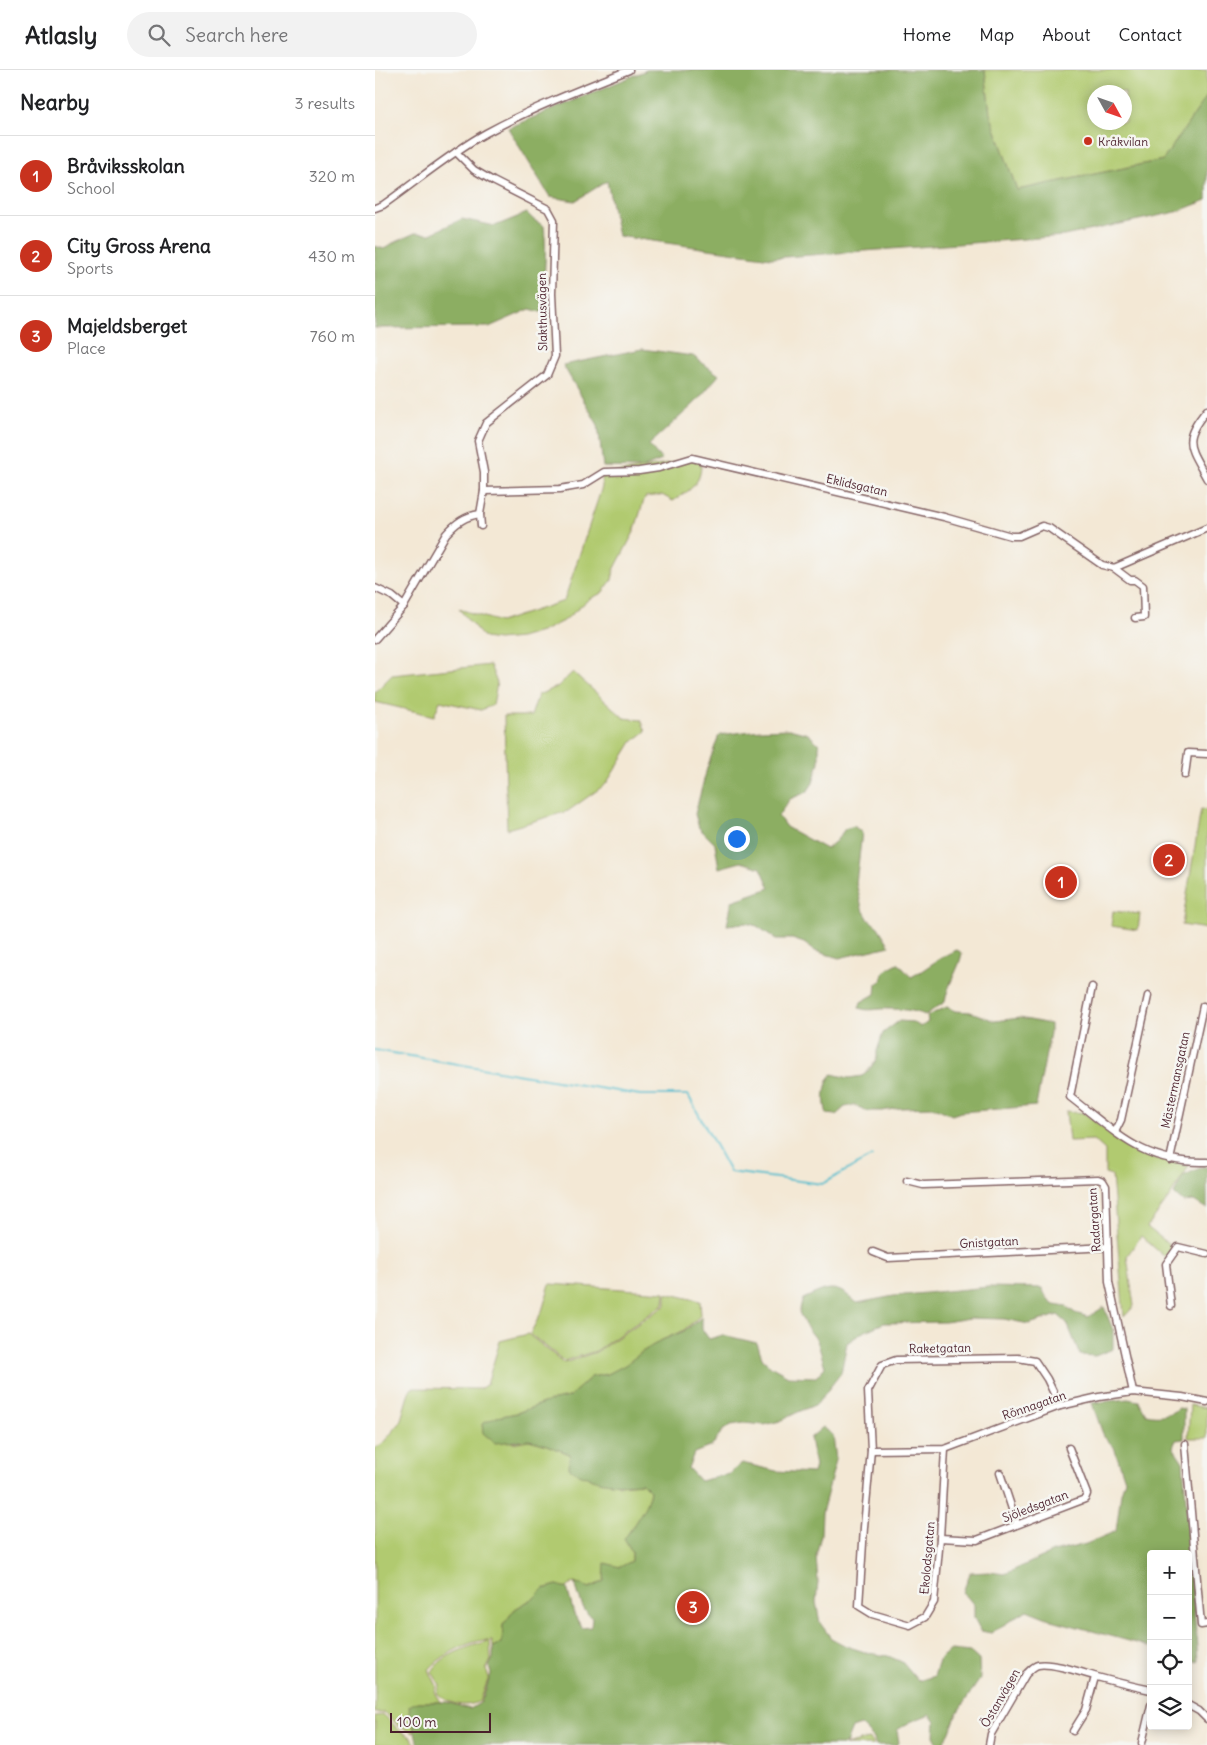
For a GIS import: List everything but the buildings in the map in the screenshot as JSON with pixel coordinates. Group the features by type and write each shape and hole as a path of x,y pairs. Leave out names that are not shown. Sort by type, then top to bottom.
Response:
{"street":[{"path":"375,208 383,205 456,152 486,133 561,98 629,70"},
{"name":"Slakthusvägen","path":"456,152 474,170 548,209 554,220 552,294 555,356 547,375 486,423 477,441 484,472 484,491 480,514 481,526"},
{"path":"1207,410 1197,421 1190,435 1189,445 1207,479"},
{"name":"Eklidsgatan","path":"484,491 560,489 583,485 604,472 639,471 659,468 692,458 944,517 1011,536 1019,536 1042,526 1049,528 1102,565 1114,568 1130,580 1135,580 1143,586 1144,617 1135,618"},
{"path":"375,639 404,606 446,534 463,519 480,514"},
{"path":"1114,568 1207,528"},
{"path":"375,588 392,596 404,606"},
{"path":"1185,775 1187,753 1207,754"},
{"path":"1092,987 1070,1097 1115,1132 1142,1150 1170,1160 1207,1162"},
{"path":"1115,1132 1121,1120 1148,996"},
{"name":"Mästermansgatan","path":"1170,1160 1203,1006"},
{"name":"Radargatan","path":"907,1181 923,1186 1098,1178 1103,1181 1106,1186 1109,1282 1133,1392"},
{"name":"Gnistgatan","path":"873,1252 888,1258 1108,1246"},
{"path":"1171,1306 1166,1264 1178,1247 1207,1254"},
{"name":"Raketgatan","path":"871,1450 868,1391 882,1365 896,1360 1018,1358 1035,1361 1047,1379 1060,1406"},
{"name":"Rönnagatan","path":"871,1450 945,1450 1060,1406 1133,1392 1182,1397 1207,1402"},
{"path":"1185,1444 1201,1625 1207,1624"},
{"name":"Sjöledsgatan","path":"940,1538 977,1540 1085,1499 1087,1494 1069,1448"},
{"name":"Ekolodsgatan","path":"871,1450 859,1606 872,1614 910,1625 925,1617 934,1602 945,1450"},
{"path":"1000,1473 1017,1524"},
{"name":"Östanvägen","path":"989,1745 991,1734 1009,1701 1031,1668 1038,1665 1049,1665 1147,1689"},
{"path":"1073,1731 1086,1710 1095,1677"},
{"path":"1192,1708 1199,1711 1207,1719"},
{"path":"1142,1743 1147,1721"}],"green space":[{"path":"647,70 985,70 990,114 1017,190 1163,160 1207,96 1207,200 1176,212 1064,236 771,258 618,236 607,181 575,201 550,197 508,128"},
{"name":"Kråkvilan","path":"985,70 1207,70 1207,96 1163,160 1017,190 990,114"},
{"path":"527,213 544,226 544,313 530,309 489,327 375,328 375,246 384,249 415,233 430,234 462,219 495,226"},
{"path":"642,349 693,356 719,375 695,403 649,445 662,460 642,468 603,467 598,425 563,365"},
{"path":"691,460 701,462 701,470 697,481 684,494 673,501 662,495 645,497 634,532 614,570 612,580 602,593 589,599 565,620 541,632 520,638 498,640 484,638 459,609 500,622 564,601 602,487 602,475"},
{"path":"490,665 497,683 493,705 481,710 440,701 434,716 375,702 375,692 392,675"},
{"path":"573,672 624,718 641,720 646,731 632,742 606,784 568,811 507,829 504,716 531,716 538,695 557,687"},
{"path":"789,729 808,734 819,744 819,762 813,783 807,792 790,799 778,816 786,827 826,849 836,841 845,829 854,826 862,833 856,883 862,908 869,920 878,927 890,946 839,958 815,951 804,943 792,939 776,939 757,926 746,923 727,925 732,901 770,888 761,868 741,862 719,868 715,844 699,828 695,814 707,768 719,735"},
{"path":"1201,809 1207,810 1207,929 1182,925"},
{"path":"1113,911 1140,914 1138,930 1111,926"},
{"path":"957,950 962,953 945,1002 925,1015 902,1010 866,1010 859,1008 861,1002 875,994 876,984 882,980 884,973 898,963 911,977"},
{"path":"947,1007 955,1011 971,1012 995,1021 1020,1018 1050,1024 1050,1033 1036,1106 961,1112 952,1115 934,1107 867,1111 854,1105 845,1107 836,1115 827,1114 825,1094 827,1083 832,1074 849,1078 862,1076 877,1058 877,1051 883,1033 899,1021 913,1022 921,1027 928,1022 927,1016"},
{"path":"1066,1111 1084,1113 1128,1147 1154,1158 1189,1166 1147,1227 1173,1247 1165,1257 1141,1236 1127,1256 1134,1306 1124,1317 1112,1176 1105,1174 1105,1150 1094,1140 1069,1141"},
{"path":"1202,1167 1207,1167 1207,1209 1194,1201 1183,1202 1174,1194 1183,1176"},
{"path":"550,1284 665,1292 664,1304 596,1351 564,1361 530,1334 542,1311"},
{"path":"988,1287 1042,1288 1047,1299 1054,1305 1067,1307 1075,1313 1088,1317 1104,1307 1113,1330 1113,1349 1095,1356 1080,1355 1067,1323 1058,1315 1029,1324 1004,1319 970,1318 945,1322 884,1323 863,1332 847,1343 841,1373 817,1404 780,1421 764,1425 744,1423 731,1425 722,1431 712,1446 694,1453 688,1468 700,1481 729,1474 742,1463 776,1471 813,1473 815,1466 810,1438 823,1427 833,1435 836,1460 822,1513 821,1535 816,1556 818,1582 816,1602 820,1623 831,1638 846,1646 868,1653 888,1656 902,1662 918,1681 934,1676 940,1658 951,1650 970,1652 979,1660 980,1679 957,1713 943,1745 939,1745 934,1736 935,1721 930,1714 910,1722 897,1730 899,1743 895,1745 876,1745 870,1734 861,1725 852,1728 846,1743 842,1745 734,1745 714,1740 668,1745 418,1745 409,1706 417,1702 446,1702 470,1709 480,1703 491,1674 489,1667 493,1658 493,1647 502,1643 503,1625 515,1609 534,1598 543,1589 557,1585 567,1588 574,1614 582,1628 591,1627 592,1618 583,1606 574,1582 590,1588 604,1581 605,1563 620,1567 632,1561 632,1552 624,1538 645,1507 650,1491 642,1483 622,1484 586,1477 569,1468 570,1454 544,1444 529,1440 495,1443 483,1433 482,1424 497,1417 569,1397 591,1377 608,1374 625,1365 662,1340 684,1331 702,1317 702,1329 709,1339 723,1335 757,1343 763,1360 772,1367 788,1376 816,1377 825,1367 817,1340 805,1325 799,1312 803,1299 831,1289 843,1292 857,1303 894,1296"},
{"path":"666,1293 700,1301 701,1315 684,1330 642,1352 626,1365 608,1374 591,1377 569,1397 497,1417 512,1443 529,1440 544,1444 570,1454 619,1485 642,1483 650,1491 646,1508 625,1538 632,1552 632,1561 605,1576 604,1581 589,1588 574,1582 567,1588 557,1585 543,1589 534,1598 515,1609 503,1625 502,1643 493,1647 492,1641 490,1641 491,1660 486,1670 489,1677 480,1701 463,1705 447,1700 437,1693 440,1685 432,1672 442,1660 449,1656 465,1648 489,1641 475,1642 457,1649 440,1659 429,1670 437,1686 435,1692 441,1702 417,1702 409,1714 413,1722 414,1733 400,1727 385,1713 375,1713 375,1448 382,1444 400,1423 409,1392 412,1388 480,1389 487,1384 500,1341 528,1334 564,1363 596,1352 666,1305"},
{"path":"1128,1399 1139,1401 1146,1414 1150,1415 1164,1415 1179,1408 1184,1409 1184,1439 1176,1440 1173,1447 1183,1462 1190,1550 1147,1550 1147,1646 1052,1620 1027,1610 991,1633 981,1631 974,1618 974,1605 963,1592 970,1573 989,1572 1005,1574 1053,1552 1086,1544 1116,1531 1121,1493 1125,1480 1114,1447 1104,1437 1092,1403"},
{"path":"1190,1405 1207,1408 1207,1438 1188,1438"},
{"path":"1192,1582 1198,1662 1192,1660"},
{"path":"384,1715 400,1731 411,1737 416,1745 375,1745 375,1716"},
{"path":"869,1739 874,1745 845,1745"}],"waterway":[{"path":"375,1050 640,1095 688,1095 730,1172 822,1184 872,1156"}],"place":[{"name":"Kråkvilan","path":"1088,141"},
{"name":"City Gross Arena","path":"1169,860"},
{"name":"Bråviksskolan","path":"1061,882"},
{"name":"Majeldsberget","path":"693,1607"}]}
